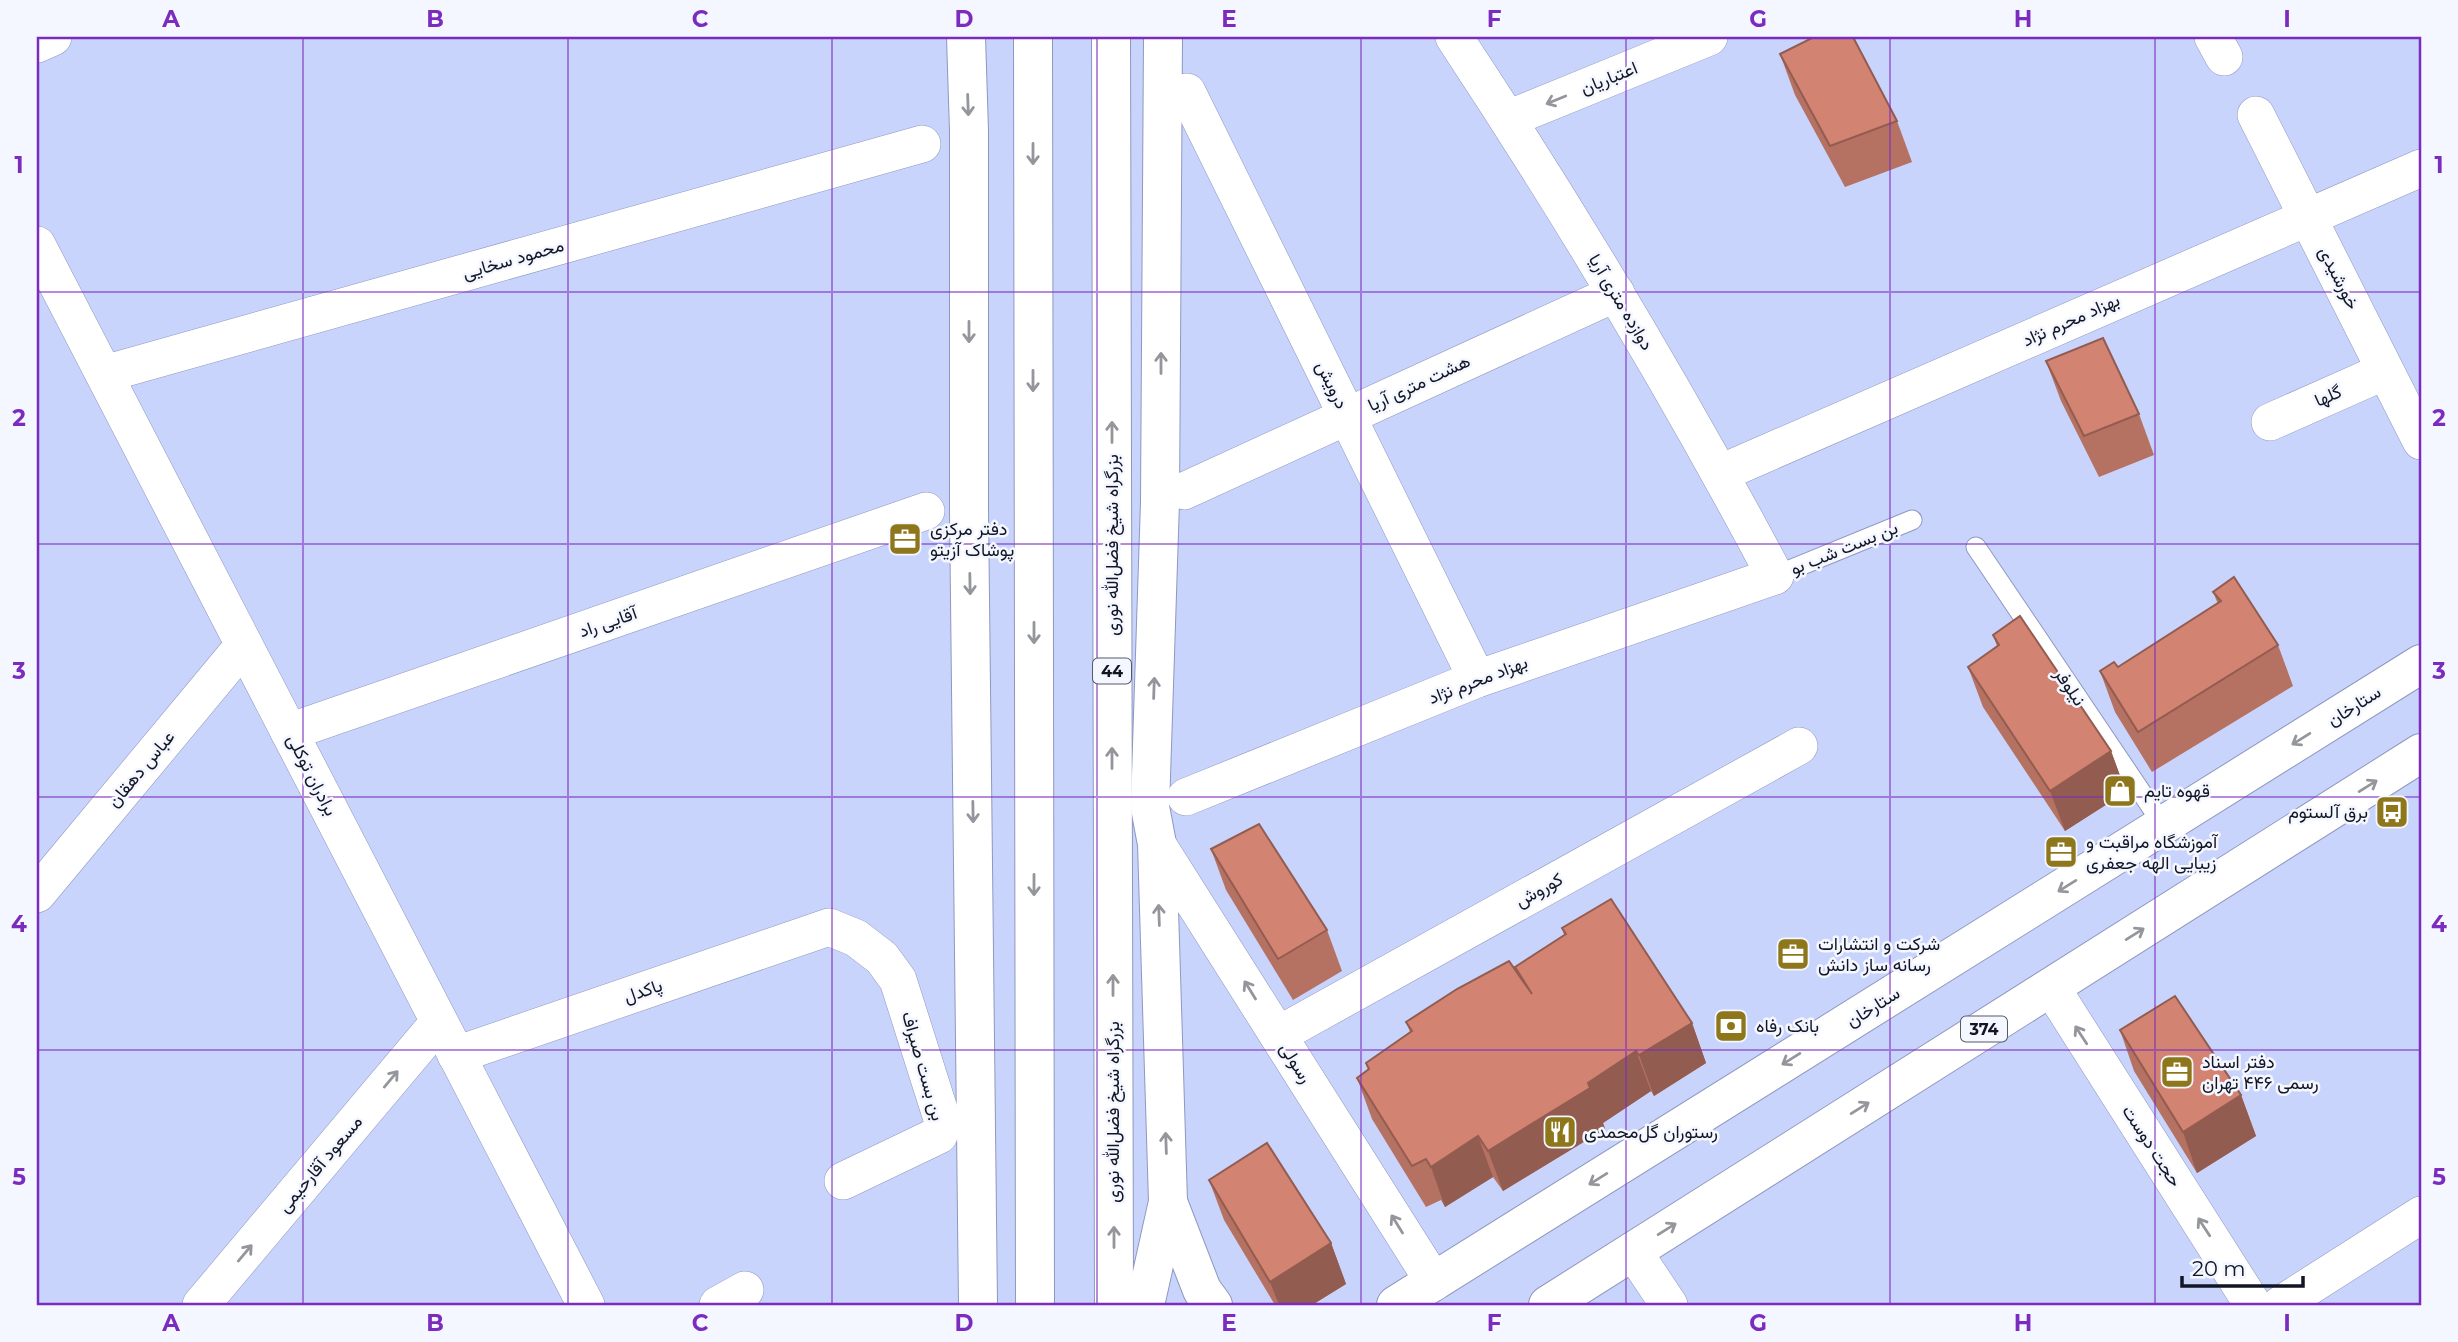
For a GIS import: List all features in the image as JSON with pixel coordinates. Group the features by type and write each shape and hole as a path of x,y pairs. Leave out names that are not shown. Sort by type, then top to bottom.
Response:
{"main road":[{"path":"966,37 969,131 969,511 980,1302"},
{"path":"1033,37 1035,1305"},
{"name":"بزرگراه شیخ فضل‌الله نوری","path":"1111,37 1114,1305"},
{"path":"1145,1305 1167,1202 1157,844 1150,807 1160,502 1163,37"},
{"name":"ستارخان","path":"1396,1305 2421,664"},
{"name":"374","path":"1548,1305 2421,752"},
{"path":"1167,1202 1202,1290 1213,1305"}],"street":[{"path":"37,44 53,37"},
{"name":"دوازده متری آریا","path":"1454,37 1616,293 1721,473 1775,576"},
{"name":"اعتباریان","path":"1508,119 1709,37"},
{"name":"درویش","path":"1187,92 1477,679"},
{"name":"خورشیدی","path":"2256,115 2421,441"},
{"name":"محمود سخایی","path":"104,374 922,144"},
{"name":"بهزاد محرم نژاد","path":"1721,473 2421,168"},
{"name":"برادران توکلی","path":"37,245 47,297 104,374 586,1305"},
{"name":"هشت متری آریا","path":"1184,491 1616,293"},
{"name":"گلها","path":"2270,422 2385,371"},
{"name":"آقایی راد","path":"289,732 926,511"},
{"name":"بهزاد محرم نژاد","path":"1186,797 1477,679 1775,576"},
{"name":"عباس دهقان","path":"37,894 244,645"},
{"name":"کوروش","path":"1278,1035 1799,746"},
{"name":"رسولی","path":"1157,844 1434,1282"},
{"name":"پاکدل","path":"456,1055 829,927"},
{"name":"بن بست صیراف","path":"829,927 856,938 882,958 898,980 943,1122 939,1135 843,1181"},
{"name":"حجت دوست","path":"2051,987 2253,1305"},
{"name":"مسعود آقارحیمی","path":"201,1305 439,1022"},
{"path":"2280,1305 2421,1215"},
{"path":"1633,1251 1670,1305"}],"lane":[{"name":"بن بست شب بو","path":"1775,576 1912,520"},
{"name":"نیلوفر","path":"1976,547 2164,826"}],"building":[{"path":"1814,37 1853,37 1897,121 1830,146 1780,54"},
{"path":"2103,338 2139,414 2084,436 2046,361"},
{"path":"2234,577 2278,645 2138,732 2100,671 2114,662 2118,667 2221,601 2213,592"},
{"path":"2020,616 2111,751 2050,791 1968,667 1999,645 1993,635"},
{"path":"1259,824 1327,930 1278,959 1211,849"},
{"path":"1611,899 1692,1023 1639,1055 1636,1051 1588,1083 1590,1088 1488,1151 1478,1136 1431,1167 1426,1159 1412,1166 1357,1078 1369,1069 1366,1063 1412,1031 1406,1022 1457,989 1509,961 1532,994 1515,967 1566,934 1562,928"},
{"path":"2175,996 2241,1095 2183,1132 2120,1030"},
{"path":"1267,1143 1331,1243 1270,1282 1209,1180"}],"place":[{"name":"دفتر مرکزی پوشاک آزیتو","path":"905,539"},
{"name":"قهوه تایم","path":"2120,791"},
{"name":"برق آلستوم","path":"2392,812"},
{"name":"آموزشگاه مراقبت و زیبایی الهه جعفری","path":"2061,852"},
{"name":"شرکت و انتشارات رسانه ساز دانش","path":"1793,954"},
{"name":"بانک رفاه","path":"1731,1026"},
{"name":"دفتر اسناد رسمی ۴۴۶ تهران","path":"2177,1072"},
{"name":"رستوران گل‌محمدی","path":"1560,1132"}]}
